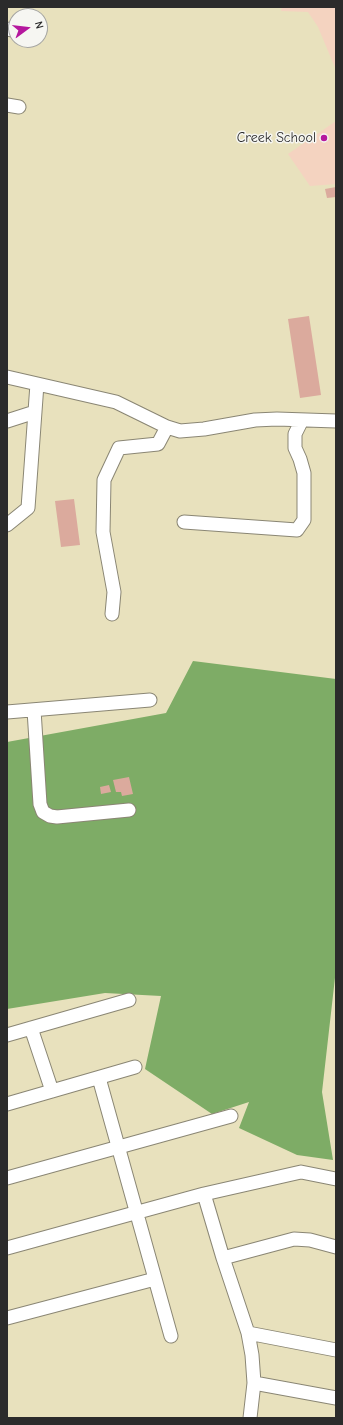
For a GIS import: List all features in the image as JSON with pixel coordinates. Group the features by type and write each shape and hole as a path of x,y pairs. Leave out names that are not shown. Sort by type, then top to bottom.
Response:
{"street":[{"path":"7,377 116,402 167,427 180,431 255,420 277,419 336,421"},
{"path":"7,525 28,508 37,384"},
{"path":"7,421 35,412"},
{"path":"184,522 297,530 304,520 304,473 295,448 295,434 302,420"},
{"path":"112,614 114,592 103,532 104,480 119,448 158,444 167,427"},
{"path":"7,712 150,700"},
{"path":"34,710 40,804 43,812 50,816 57,817 129,810"},
{"path":"7,1035 129,1000"},
{"path":"31,1028 52,1091"},
{"path":"7,1104 135,1067"},
{"path":"99,1078 171,1336"},
{"path":"7,1178 231,1116"},
{"path":"7,1248 204,1194 301,1172 336,1179"},
{"path":"204,1194 223,1258 248,1333 252,1355 254,1383 250,1418"},
{"path":"223,1258 294,1239 310,1240 336,1246"},
{"path":"7,1318 155,1279"},
{"path":"248,1333 336,1350"},
{"path":"254,1383 336,1398"}],"shaded area":[{"path":"282,7 336,7 336,70 318,27 308,12 281,11"},
{"name":"Creek School","path":"336,121 336,184 310,186 288,154"}],"green space":[{"path":"193,661 336,679 336,969 322,1092 333,1160 297,1155 239,1128 249,1102 212,1114 145,1069 161,996 105,993 7,1009 7,742 166,713"}],"building":[{"path":"336,187 336,197 327,198 325,189"},
{"path":"309,316 321,395 300,398 288,319"},
{"path":"74,499 80,545 61,547 55,501"},
{"path":"129,777 133,794 122,796 121,792 116,792 113,780"},
{"path":"109,785 111,792 101,794 100,787"}],"place":[{"name":"Creek School","path":"324,138"}]}
